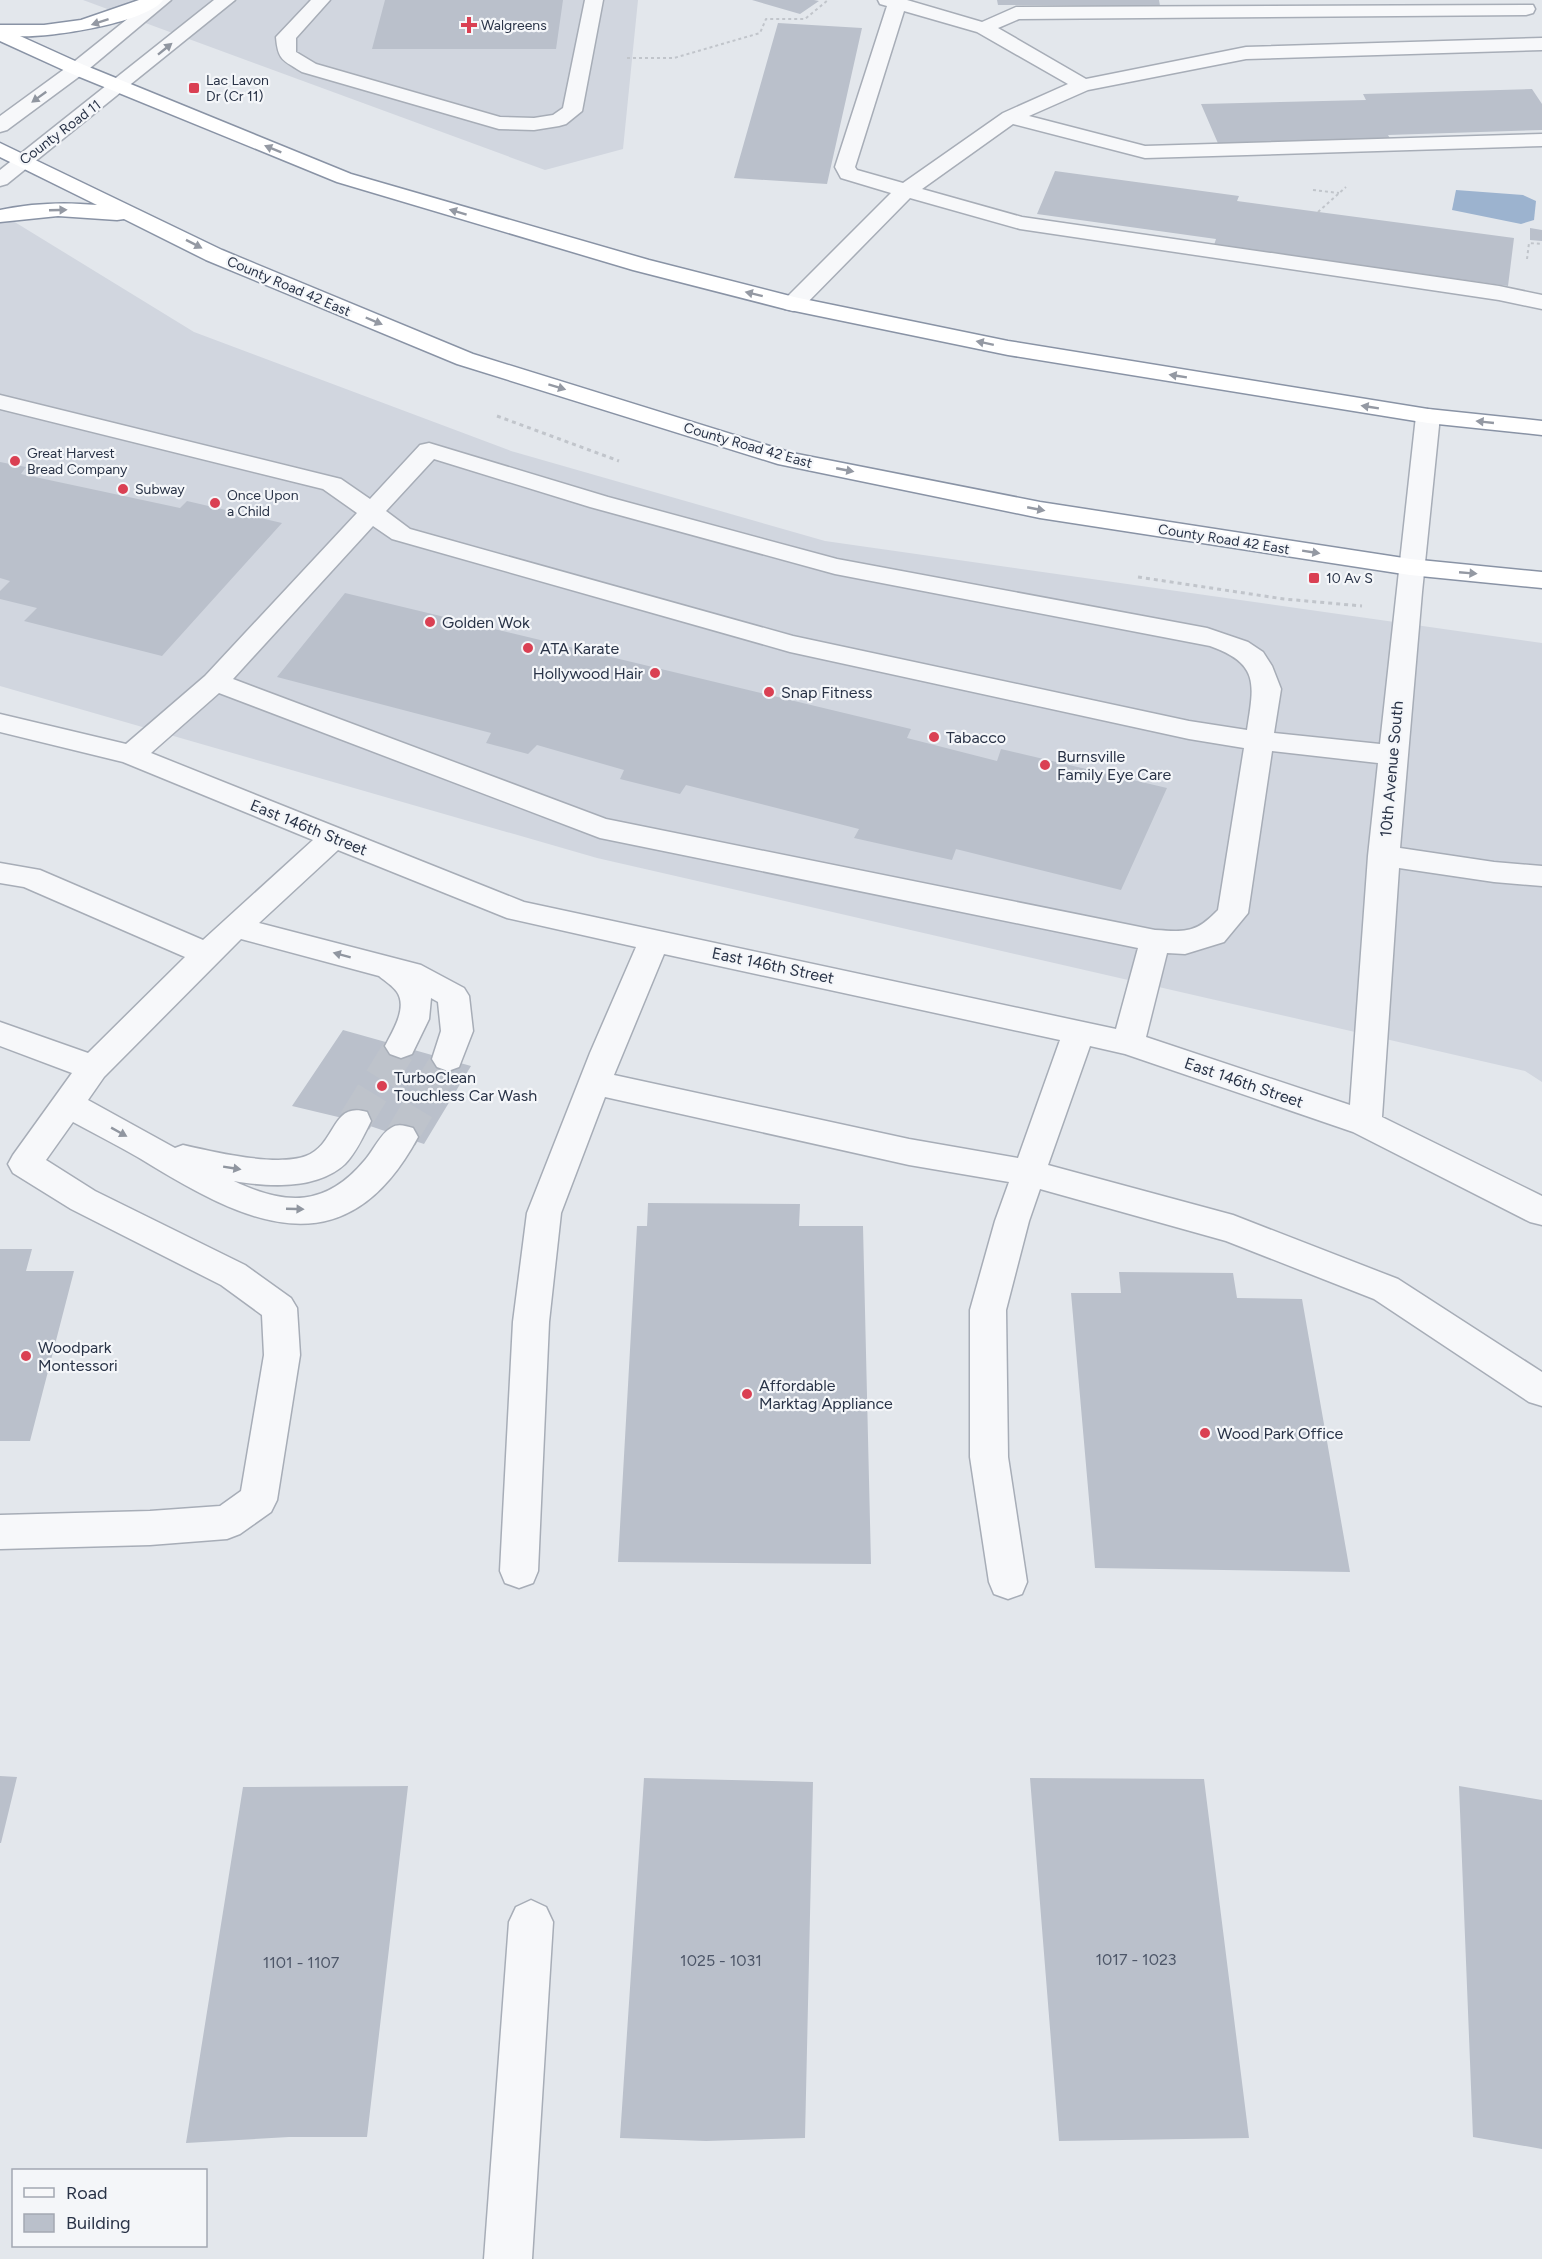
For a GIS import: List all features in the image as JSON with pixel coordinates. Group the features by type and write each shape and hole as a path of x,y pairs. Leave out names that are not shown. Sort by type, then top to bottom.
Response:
{"highway":[{"path":"0,28 27,32 73,28 104,21 154,0"},
{"path":"0,34 77,69 344,178 640,266 793,304 1008,348 1428,416 1542,428"},
{"name":"County Road 42 East","path":"0,149 214,255 465,359 787,459 1040,510 1410,567 1542,580"},
{"path":"0,216 35,211 77,209 142,218"}],"street":[{"path":"0,126 77,69 162,0"},
{"name":"County Road 11","path":"0,180 22,160 120,86 226,0"},
{"path":"321,0 286,38 287,54 309,68 499,123 534,124 559,120 572,111 594,0"},
{"path":"1504,0 1534,11"},
{"path":"1083,85 984,28 892,2 845,167 848,174 1020,223 1499,293 1542,302"},
{"path":"984,28 1016,13 1534,11"},
{"path":"793,304 905,191 1010,117 1083,85 1246,53 1542,44"},
{"path":"1010,117 1145,152 1542,140"},
{"path":"0,402 332,484 401,534 790,645 1188,730 1259,741 1393,755"},
{"name":"10th Avenue South","path":"1365,1123 1383,856 1410,567 1428,416"},
{"path":"131,755 214,682 429,450 599,502 835,566 1207,636 1241,647 1263,669 1267,689 1233,913 1213,934 1185,943 1155,941 600,828 214,682"},
{"name":"East 146th Street","path":"0,723 131,755 518,910 1128,1042 1365,1123 1542,1212"},
{"path":"0,1532 150,1528 227,1522 258,1500 282,1355 279,1308 233,1275 13,1163 68,1104 93,1068 235,927 334,837"},
{"path":"1383,856 1494,872 1542,876"},
{"path":"0,873 29,877 207,954"},
{"path":"235,927 410,973 453,996 457,1031 448,1059"},
{"path":"519,1571 531,1322 544,1213 655,940"},
{"path":"1128,1042 1155,941"},
{"path":"390,968 413,990 415,1004 415,1017 401,1046"},
{"path":"1008,1582 989,1457 988,1310 1012,1221 1079,1031"},
{"path":"0,1034 93,1068"},
{"path":"595,1083 909,1152 1029,1173 1233,1228 1386,1289 1542,1391"},
{"path":"68,1104 237,1198 265,1207 320,1209 342,1199 363,1184 400,1137"},
{"path":"154,1152 263,1173 293,1171 315,1166 331,1158 355,1121"},
{"path":"508,2259 531,1922"}],"path":[{"path":"582,58 674,58 760,33 766,19 805,19 828,0"}],"shaded area":[{"path":"83,0 638,0 623,149 545,170"},
{"path":"0,213 194,332 511,451 825,541 1542,643 1542,1082 1525,1071 597,858 0,686"}],"water":[{"path":"1456,190 1523,195 1536,201 1534,220 1521,224 1452,210"}],"building":[{"name":"Walgreens","path":"385,0 563,0 556,49 372,49"},
{"path":"752,0 814,0 819,1 800,14"},
{"path":"997,0 1159,0 1160,6 998,5"},
{"path":"778,23 862,28 827,184 734,178"},
{"path":"1532,89 1542,104 1542,130 1388,135 1392,142 1220,148 1201,104 1366,100 1363,94"},
{"path":"1055,171 1239,196 1237,201 1514,238 1508,286 1214,245 1216,239 1037,214"},
{"path":"1530,228 1542,230 1542,241 1530,240"},
{"path":"0,462 26,467 21,474 180,508 187,501 282,523 162,656 24,621 37,608 0,599 0,591 10,581 0,578"},
{"path":"345,593 911,729 907,738 997,761 1001,749 1167,788 1121,890 956,849 952,860 854,838 859,829 686,785 680,794 620,779 624,770 537,745 528,754 486,743 491,733 277,677"},
{"name":"TurboClean Touchless Car Wash","path":"343,1030 471,1066 424,1144 355,1121 292,1106"},
{"name":"Affordable Marktag Appliance","path":"648,1203 800,1204 799,1226 863,1226 871,1564 618,1562 637,1226 647,1226"},
{"name":"Woodpark Montessori","path":"0,1249 32,1249 26,1271 74,1271 30,1441 0,1441"},
{"name":"Wood Park Office","path":"1119,1272 1233,1273 1237,1298 1302,1299 1350,1572 1095,1568 1071,1293 1121,1293"},
{"path":"0,1776 17,1777 1,1843 0,1843"},
{"path":"644,1778 813,1782 805,2138 706,2141 620,2138"},
{"path":"1030,1778 1204,1779 1249,2138 1059,2141"},
{"path":"408,1786 367,2137 289,2137 186,2143 243,1787"},
{"path":"1459,1786 1542,1800 1542,2149 1473,2137"}],"tunnel":[{"path":"355,1121 401,1046"},
{"path":"401,1137 448,1059"}],"place":[{"name":"Walgreens","path":"469,25"},
{"name":"Lac Lavon Dr (Cr 11)","path":"194,88"},
{"name":"Great Harvest Bread Company","path":"15,461"},
{"name":"Subway","path":"123,489"},
{"name":"Once Upon a Child","path":"215,503"},
{"name":"10 Av S","path":"1314,578"},
{"name":"Golden Wok","path":"430,622"},
{"name":"ATA Karate","path":"528,648"},
{"name":"Hollywood Hair","path":"655,673"},
{"name":"Snap Fitness","path":"769,692"},
{"name":"Tabacco","path":"934,737"},
{"name":"Burnsville Family Eye Care","path":"1045,765"},
{"name":"TurboClean Touchless Car Wash","path":"382,1086"},
{"name":"Woodpark Montessori","path":"26,1356"},
{"name":"Affordable Marktag Appliance","path":"747,1394"},
{"name":"Wood Park Office","path":"1205,1433"}]}
